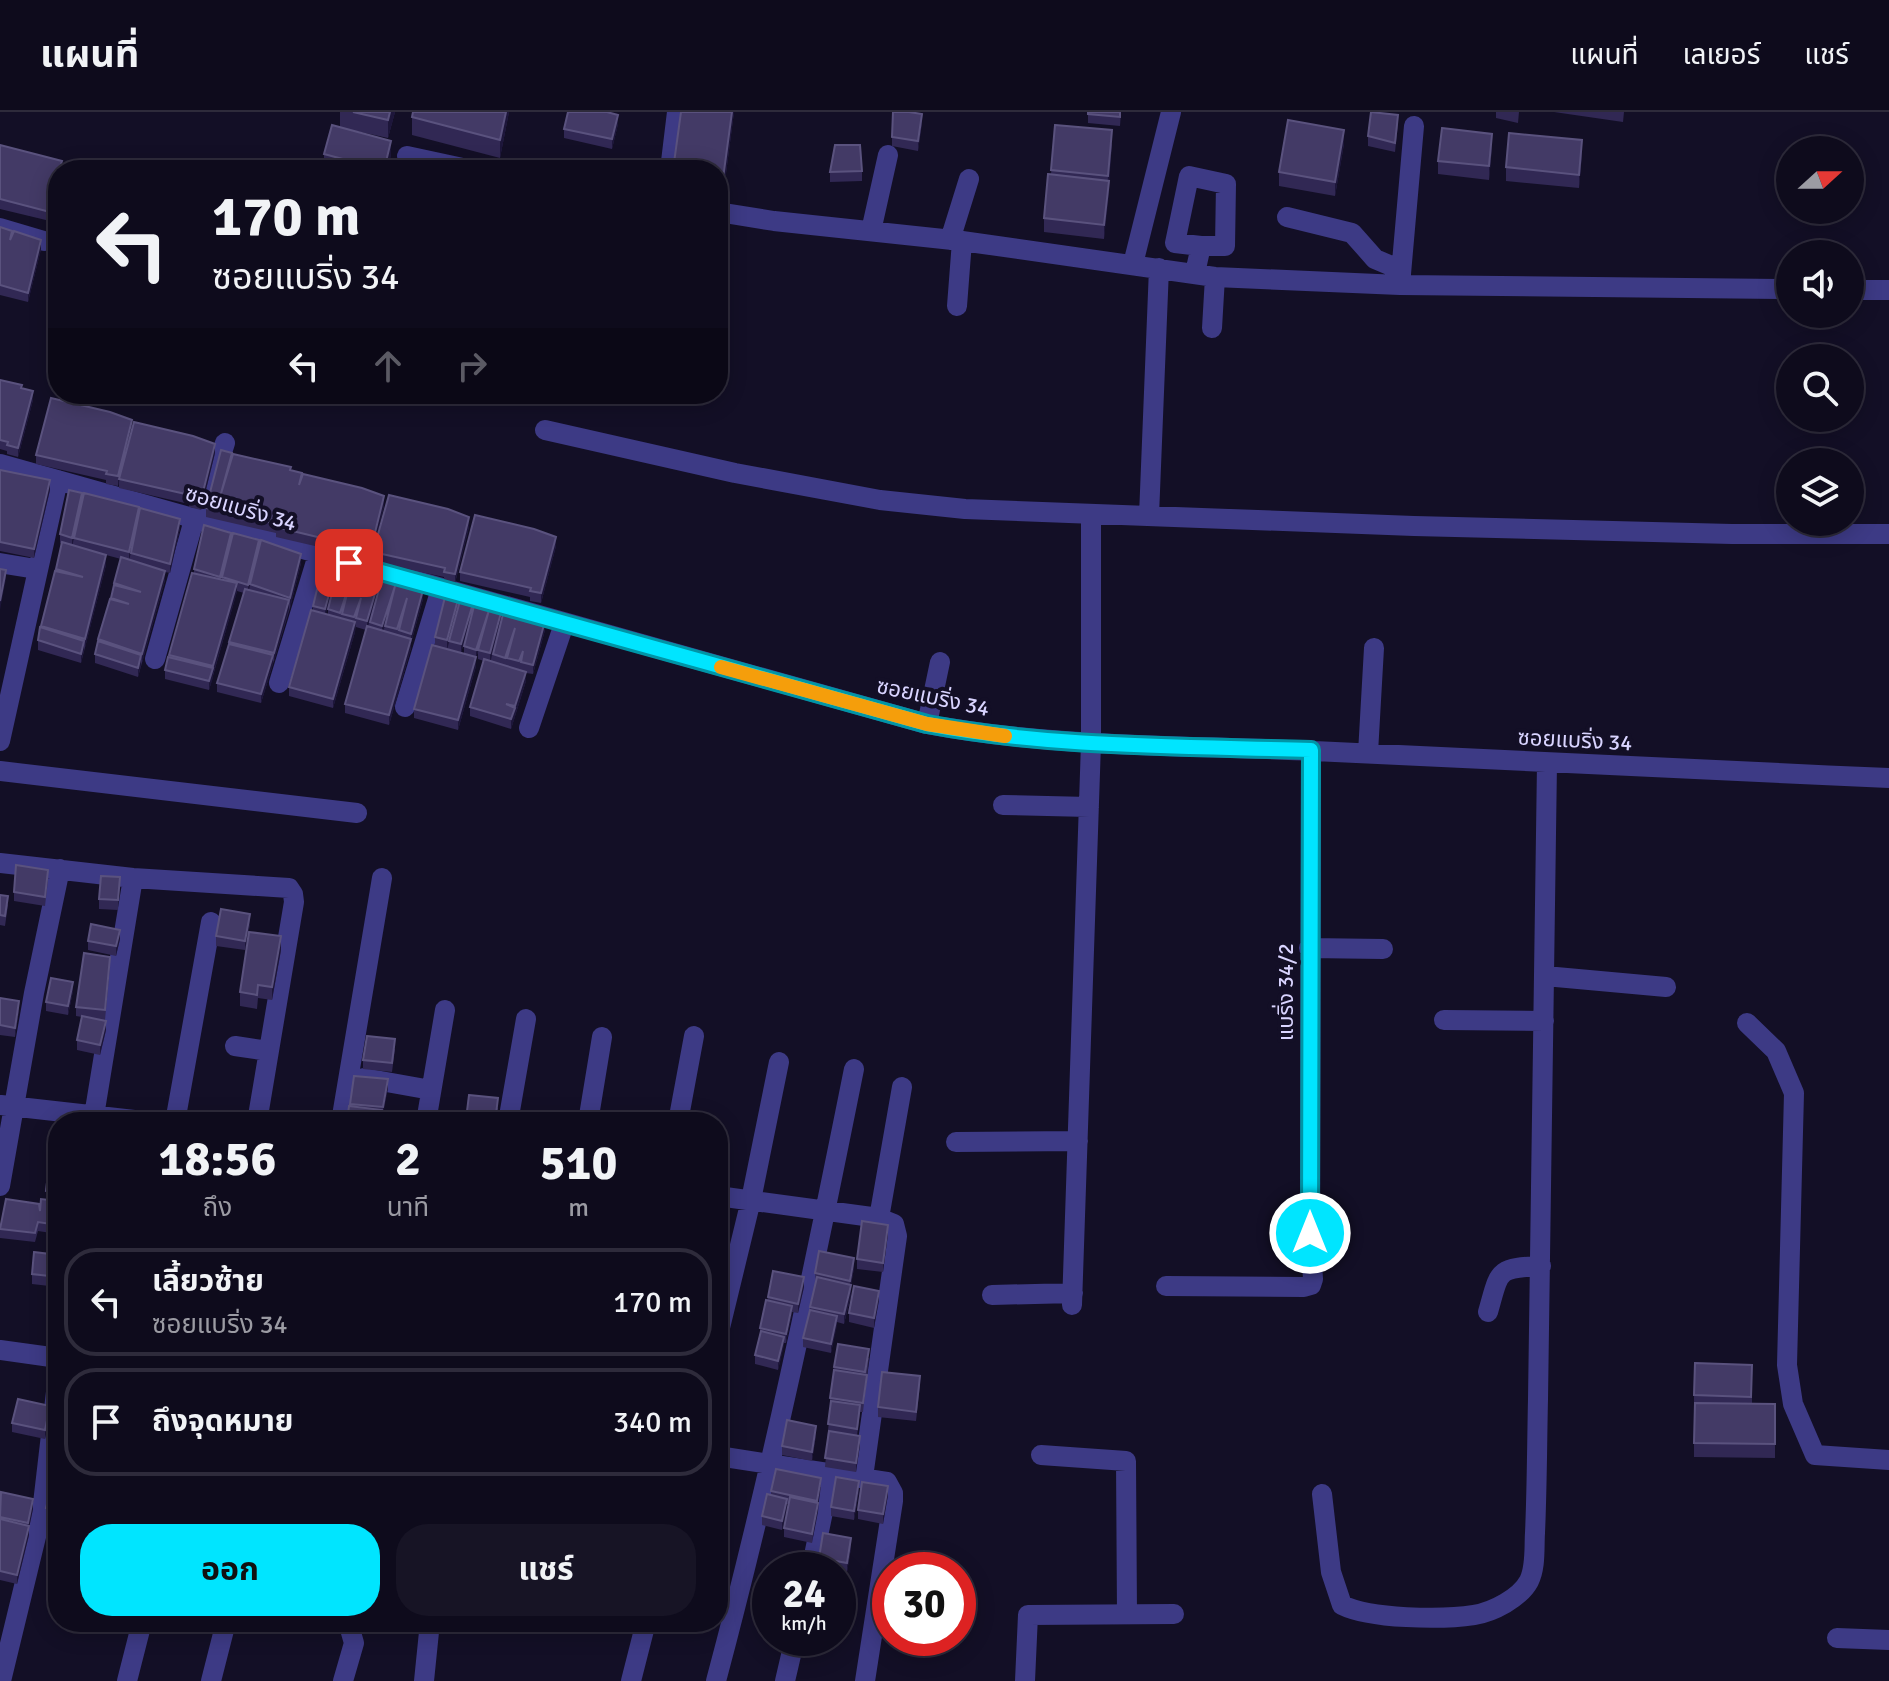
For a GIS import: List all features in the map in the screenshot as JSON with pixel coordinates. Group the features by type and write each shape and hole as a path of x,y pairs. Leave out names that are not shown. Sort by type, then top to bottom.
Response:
{"street":[{"path":"671,160 677,112"},
{"path":"1133,264 1171,112"},
{"path":"1401,278 1414,126"},
{"path":"871,231 888,155"},
{"path":"407,156 426,160"},
{"path":"957,306 956,240 969,179"},
{"path":"728,214 956,240 1205,275 1776,289"},
{"path":"1287,217 1352,233 1375,259 1401,278"},
{"path":"0,228 44,241"},
{"path":"1201,246 1212,328"},
{"path":"1149,516 1159,268"},
{"path":"1864,290 1889,290"},
{"path":"545,430 735,473 880,500 965,509 1493,528 1889,534"},
{"path":"155,659 197,521 225,443"},
{"name":"ซอยแบริ่ง 34","path":"0,464 564,624 927,724 975,733 1091,743 1311,750 1889,778"},
{"path":"0,741 58,480"},
{"path":"992,1295 1072,1299 1091,743 1091,515"},
{"path":"279,683 318,555"},
{"path":"0,563 36,569"},
{"path":"405,707 441,589"},
{"path":"529,728 564,624"},
{"path":"1368,753 1374,648"},
{"path":"927,724 940,662"},
{"name":"แบริ่ง 34/2","path":"1166,1286 1308,1287 1313,1279 1310,1233 1311,750"},
{"path":"1322,1494 1331,1572 1342,1605 1352,1610 1443,1617 1476,1615 1493,1609 1523,1590 1531,1578 1541,1266 1547,763"},
{"path":"0,771 357,813"},
{"path":"1003,805 1089,807"},
{"path":"0,863 133,878 285,887 293,894 259,1112"},
{"path":"0,1186 6,1106 60,869"},
{"path":"95,1112 133,878"},
{"path":"343,1112 382,878"},
{"path":"177,1112 211,922"},
{"path":"1309,948 1383,949"},
{"path":"1545,976 1666,987"},
{"path":"428,1112 445,1010"},
{"path":"510,1112 526,1019"},
{"path":"1444,1020 1544,1021"},
{"path":"1747,1023 1776,1051 1794,1093 1787,1365 1793,1404 1815,1455 1889,1460"},
{"path":"680,1112 694,1036"},
{"path":"590,1112 602,1037"},
{"path":"235,1046 268,1051"},
{"path":"728,1295 779,1062"},
{"path":"716,1681 769,1465 826,1211 854,1069"},
{"path":"349,1076 431,1090"},
{"path":"879,1218 902,1087"},
{"path":"6,1106 48,1112"},
{"path":"956,1142 1078,1141"},
{"path":"728,1197 879,1218 894,1224 897,1236 863,1477"},
{"path":"1488,1312 1498,1276 1506,1269 1541,1266"},
{"path":"0,1350 48,1357"},
{"path":"1041,1455 1126,1461 1127,1614"},
{"path":"728,1458 887,1482 893,1493 865,1681"},
{"path":"1,1681 42,1512 48,1461"},
{"path":"815,1552 831,1473"},
{"path":"1025,1681 1028,1615 1174,1614"},
{"path":"127,1681 139,1632"},
{"path":"211,1681 223,1632"},
{"path":"343,1681 354,1643 351,1632"},
{"path":"424,1681 429,1632"},
{"path":"631,1681 643,1632"},
{"path":"1837,1638 1889,1640"},
{"path":"785,1681 791,1656"}],"building":[{"path":"353,112 390,112 388,120"},
{"path":"413,112 506,112 500,140 412,117"},
{"path":"568,112 618,115 612,139 564,129"},
{"path":"681,112 732,112 726,160 674,160"},
{"path":"893,112 922,114 918,141 892,137"},
{"path":"1120,112 1120,117 1088,114"},
{"path":"1371,112 1398,115 1395,143 1368,136"},
{"path":"1288,120 1344,130 1335,182 1279,172"},
{"path":"332,125 391,141 386,160 346,160 324,154"},
{"path":"1055,125 1112,130 1108,176 1051,170"},
{"path":"1442,128 1492,134 1489,166 1438,161"},
{"path":"1509,133 1582,140 1579,175 1506,167"},
{"path":"0,145 58,160 48,160 48,211 0,199"},
{"path":"835,145 860,145 862,171 830,172"},
{"path":"1048,174 1109,181 1104,225 1044,218"},
{"path":"0,227 12,231 10,240 14,231 41,240 28,293 0,285"},
{"path":"0,380 33,391 18,448 0,440"},
{"path":"49,404 76,404 132,420 118,476 36,455"},
{"path":"134,422 215,444 201,500 119,479"},
{"path":"221,450 232,453 220,497 233,454 291,467 290,470 302,473 299,485 303,474 384,496 370,553 358,551 359,547 276,527 277,524 206,508"},
{"path":"0,470 50,480 34,549 0,542"},
{"path":"69,490 82,493 72,538 60,534"},
{"path":"84,493 139,507 129,552 74,538"},
{"path":"389,495 469,517 455,574 444,572 445,568 373,552"},
{"path":"140,508 180,519 170,564 131,553"},
{"path":"475,515 556,537 541,593 460,572"},
{"path":"204,525 231,533 220,577 194,569"},
{"path":"233,533 259,540 248,585 222,577"},
{"path":"261,540 301,554 290,598 250,584"},
{"path":"62,542 106,555 85,639 41,626 55,571 83,577 56,569"},
{"path":"121,557 165,571 142,654 98,639 110,599 129,604 111,598 114,585 141,592 114,583"},
{"path":"324,561 337,565 325,609 313,606"},
{"path":"339,565 380,577 367,621 356,618 361,598 354,617 342,614 350,582 340,613 328,609"},
{"path":"0,569 6,570 0,601"},
{"path":"192,573 237,583 213,666 169,655"},
{"path":"382,578 423,590 411,634 399,630 407,598 397,629 385,626 395,586 382,626 370,622"},
{"path":"245,589 289,600 274,653 229,642"},
{"path":"446,593 459,596 447,640 435,637"},
{"path":"461,597 474,600 461,644 449,641"},
{"path":"475,602 502,609 490,653 478,650 489,610 476,650 464,646"},
{"path":"311,610 355,622 333,699 289,687"},
{"path":"504,610 545,621 533,665 521,662 523,651 519,661 507,658 515,628 505,658 493,654"},
{"path":"367,626 411,639 389,715 345,704"},
{"path":"40,627 84,641 81,654 38,640"},
{"path":"98,641 141,655 138,668 95,654"},
{"path":"229,644 273,655 261,694 217,683"},
{"path":"432,645 476,657 458,720 414,709"},
{"path":"168,657 213,668 209,681 165,670"},
{"path":"484,659 526,672 515,706 506,704 515,708 511,719 470,707"},
{"path":"16,865 48,870 45,897 14,892"},
{"path":"101,876 120,877 118,900 99,899"},
{"path":"0,895 8,896 5,916 0,915"},
{"path":"221,909 250,914 245,941 216,936"},
{"path":"91,924 120,930 116,946 88,941"},
{"path":"249,932 281,936 272,987 258,985 257,995 240,992"},
{"path":"84,953 110,957 105,1010 76,1007"},
{"path":"51,978 73,982 68,1006 46,1002"},
{"path":"0,998 19,1001 15,1028 0,1025"},
{"path":"82,1016 106,1021 100,1045 77,1040"},
{"path":"367,1036 395,1039 392,1063 363,1060"},
{"path":"354,1076 388,1079 383,1107 350,1104"},
{"path":"469,1095 498,1098 496,1112 467,1112"},
{"path":"349,1106 382,1110 382,1112 348,1112"},
{"path":"6,1199 39,1204 40,1211 41,1199 48,1200 48,1224 38,1222 35,1233 0,1229"},
{"path":"862,1221 888,1225 883,1263 857,1259"},
{"path":"819,1251 854,1258 850,1281 815,1273"},
{"path":"34,1252 48,1254 48,1276 32,1274"},
{"path":"773,1271 804,1277 798,1304 768,1297"},
{"path":"817,1277 851,1285 844,1314 810,1307"},
{"path":"854,1286 879,1291 874,1318 849,1313"},
{"path":"766,1300 792,1306 786,1334 760,1328"},
{"path":"810,1310 837,1316 831,1344 803,1338"},
{"path":"761,1331 784,1337 778,1361 755,1355"},
{"path":"838,1344 869,1349 865,1372 834,1367"},
{"path":"1695,1363 1752,1365 1751,1397 1694,1395"},
{"path":"834,1370 867,1375 863,1403 830,1398"},
{"path":"882,1372 920,1376 916,1412 878,1407"},
{"path":"18,1399 48,1406 45,1430 12,1423"},
{"path":"831,1401 860,1405 857,1429 828,1424"},
{"path":"1695,1403 1775,1404 1775,1444 1694,1443"},
{"path":"787,1420 816,1426 812,1452 782,1446"},
{"path":"829,1431 860,1436 856,1463 825,1458"},
{"path":"776,1469 821,1478 817,1501 771,1491"},
{"path":"836,1477 859,1481 854,1511 831,1507"},
{"path":"862,1482 888,1486 883,1514 858,1510"},
{"path":"1,1492 33,1499 28,1523 0,1517"},
{"path":"767,1494 787,1499 782,1521 762,1516"},
{"path":"790,1497 818,1503 812,1534 784,1528"},
{"path":"0,1519 29,1526 17,1575 0,1571"},
{"path":"823,1533 851,1538 849,1552 820,1552"}],"slow traffic":[{"path":"721,667 927,724 1005,736"}],"route":[{"path":"349,563 927,724 975,733 1091,743 1311,750 1310,1233"}]}
